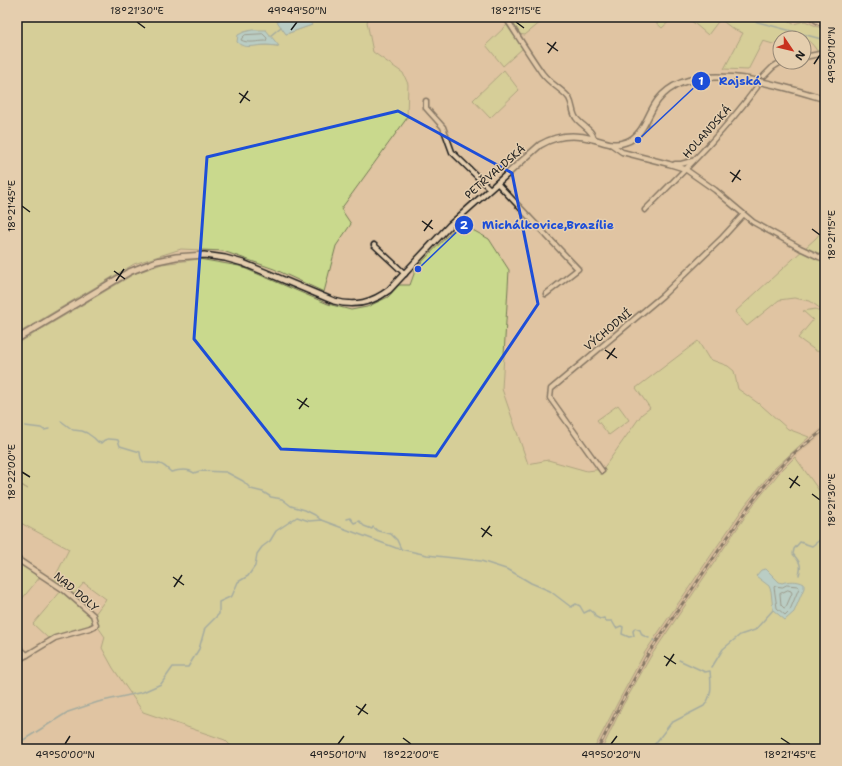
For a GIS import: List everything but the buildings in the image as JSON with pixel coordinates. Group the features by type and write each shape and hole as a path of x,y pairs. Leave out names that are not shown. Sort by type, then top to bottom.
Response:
{"street":[{"path":"812,17 825,25"},
{"path":"508,21 543,74 551,84 568,97 573,105 576,118 593,134 594,139"},
{"path":"812,55 825,53"},
{"path":"764,76 772,68"},
{"path":"612,145 626,142 635,137 641,130 655,104 664,93 677,84 696,77 724,77 756,81 825,98"},
{"name":"HOLANDSKÁ","path":"645,210 693,161 743,106 757,87"},
{"path":"426,101 426,108 443,127 452,152 490,189"},
{"name":"PETŘVALDSKÁ","path":"17,339 129,272 157,260 176,257 200,255 225,258 237,261 342,304 365,303 377,299 389,290 450,225 546,142 552,139 569,136 594,139 612,145"},
{"path":"612,145 622,152 685,169 715,190 753,222 800,248 818,257 825,258"},
{"path":"670,164 681,164 693,161"},
{"path":"497,183 578,269 546,294"},
{"name":"VÝCHODNÍ","path":"602,471 550,398 551,389 662,296 722,239 743,215"},
{"path":"374,246 405,274"},
{"name":"NAD DOLY","path":"17,559 64,590 93,615 96,625 55,638 27,655"},
{"path":"17,646 27,655 17,660"}],"highlighted area":[{"path":"398,111 512,173 538,304 436,456 281,449 194,339 207,157"}],"shaded area":[{"path":"825,425 825,433 795,457 779,473 751,508 623,705 602,749 594,749 645,652 746,504 774,469 791,452"}],"green space":[{"path":"17,17 284,17 277,20 286,34 312,25 306,17 324,17 327,20 348,17 369,17 367,22 373,52 403,73 408,84 407,118 341,209 351,224 336,246 324,292 274,269 223,251 181,249 134,264 17,334","holes":["238,35 278,46 248,46"]},
{"path":"514,17 547,17 525,35 518,34 511,20"},
{"path":"650,17 674,17 662,28"},
{"path":"701,17 785,17 793,24 805,21 825,30 825,48 817,51 812,45 812,30 772,30 772,44 763,41 748,70 724,69 743,33 733,29 720,19 708,35 688,18 696,20"},
{"path":"507,25 523,48 503,66 486,45"},
{"path":"504,70 519,90 490,118 473,100"},
{"path":"460,223 489,239 509,270 502,389 528,464 548,460 587,471 603,469 642,414 650,408 636,388 698,341 709,359 728,366 734,371 738,389 762,406 788,429 809,437 774,469 746,504 645,652 594,749 234,749 225,740 143,712 113,668 102,648 105,637 98,627 95,614 106,599 84,583 73,595 53,581 69,549 17,521 17,483 28,489 17,482 17,344 134,274 162,264 199,259 239,266 328,304 351,310 367,307 388,297 399,285 410,285 414,270"},
{"path":"825,227 825,312 810,301 794,298 779,300 747,326 735,312 816,238"},
{"path":"816,309 825,315 825,348 821,352 816,351 798,338 813,320 803,311"},
{"path":"618,405 629,420 609,435 597,420"},
{"path":"795,457 818,489 825,502 825,749 602,749 623,705 651,656 751,508 779,473"},
{"path":"17,562 40,577 17,605"},
{"path":"61,591 92,616 93,621 90,626 49,639 33,624"}],"water":[{"path":"284,17 306,17 312,25 286,34 276,20"},
{"path":"252,30 266,30 279,46 243,46 237,42 238,35"},
{"path":"766,569 779,582 796,581 804,584 804,588 794,612 785,620 773,610 769,586 756,576 761,570"}],"waterway":[{"path":"739,17 825,40"},
{"path":"270,36 281,27"},
{"path":"61,421 73,430 87,433 98,442 101,443 109,439 118,440 120,446 140,452 144,462 156,463 166,467 171,472 183,470 189,470 194,473 200,471 226,472 243,481 251,489 263,492 271,497 282,499 291,506 305,510 321,520"},
{"path":"25,426 41,428 44,430 49,429"},
{"path":"17,744 68,712 98,702 143,692 161,684 173,667 188,667 199,649 205,628 219,614 219,602 232,596 238,582 248,576 255,566 257,554 262,547 270,541 276,531 297,517 309,521 321,520 396,548 427,555 481,561 509,570 531,583 550,591 571,607 576,604 580,606 584,613 590,610 596,617 600,619 604,618 606,621 612,621 616,628 621,626 623,627 622,634 629,637 634,636 633,631 635,628 640,630 642,635 649,638"},
{"path":"346,519 350,518 354,523 359,521 364,526 372,529 373,527 378,531 391,534 397,540 401,549"},
{"path":"799,575 800,566 793,554 794,549 800,542 812,546 825,536"},
{"path":"712,667 723,649 740,635 755,630 773,610"},
{"path":"651,749 671,723 704,706 709,698 711,689 710,671 705,672 679,660"}],"railway":[{"path":"598,749 648,654 749,506 776,471 793,454 825,429"}],"place":[{"name":"Rajská","path":"638,140"},
{"name":"Michálkovice,Brazílie","path":"418,269"}]}
